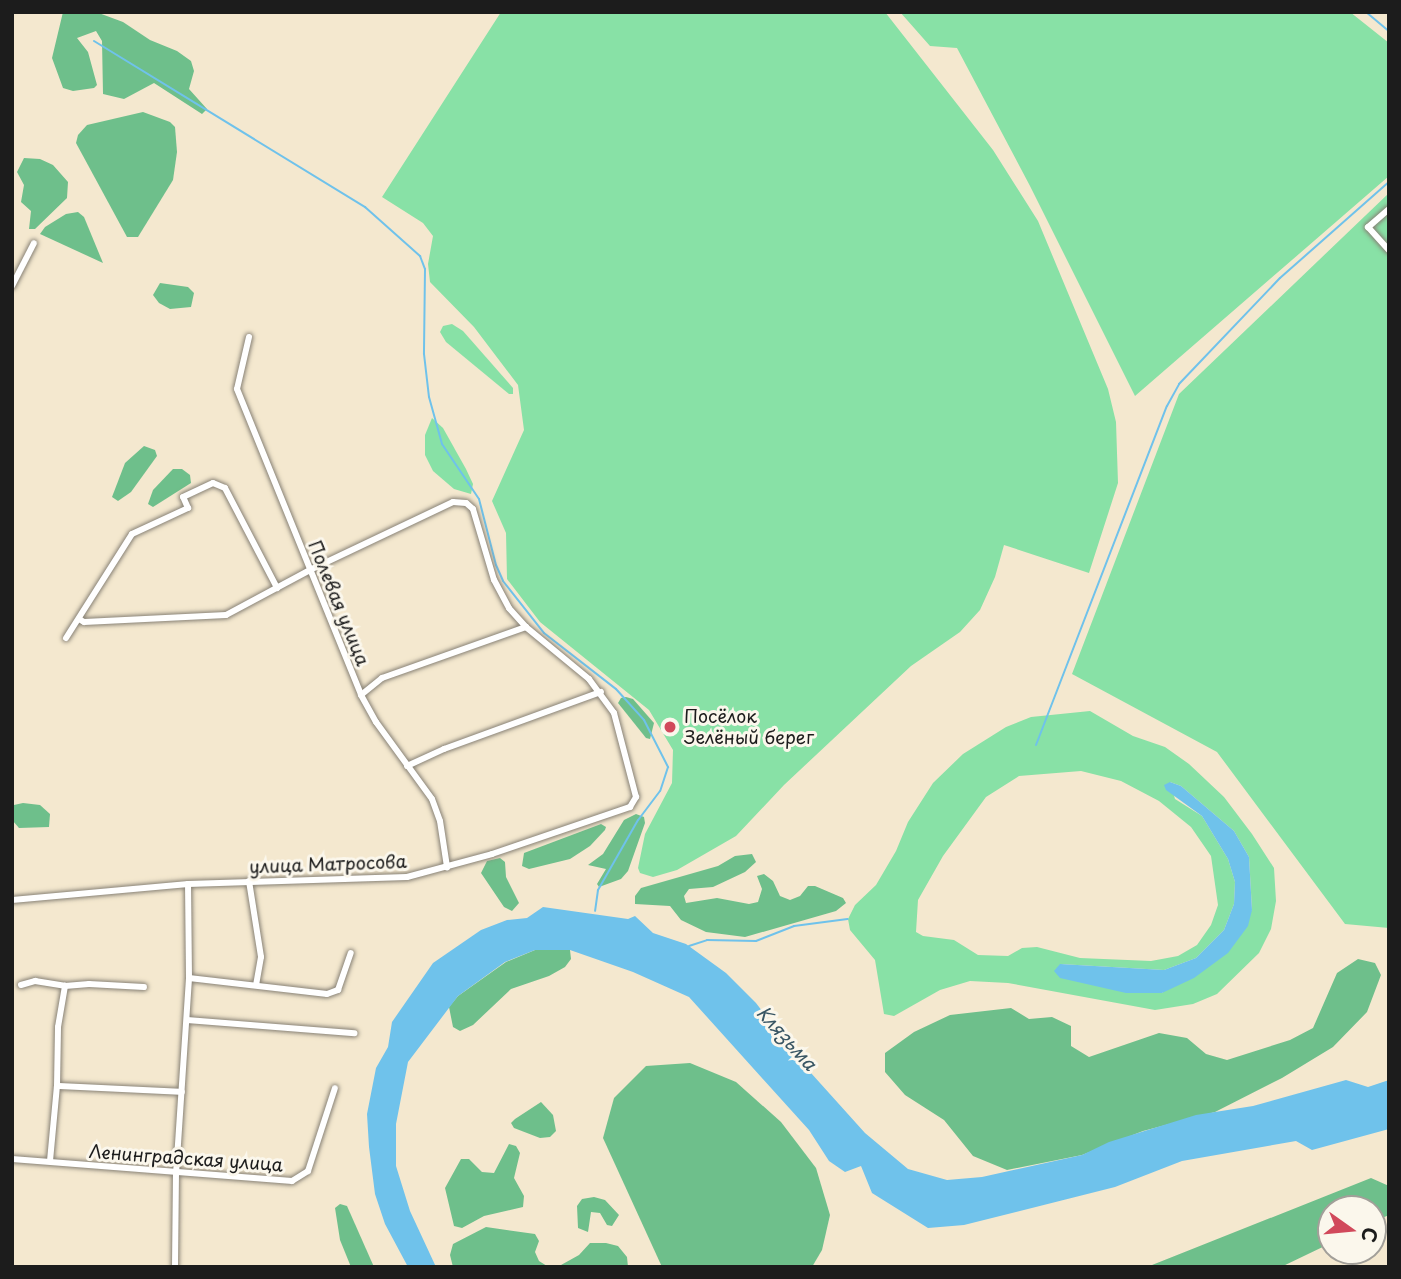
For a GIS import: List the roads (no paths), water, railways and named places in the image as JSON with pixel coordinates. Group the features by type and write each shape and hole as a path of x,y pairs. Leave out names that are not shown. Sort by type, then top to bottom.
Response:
{"street":[{"path":"1389,209 1368,227 1389,250"},
{"path":"12,286 34,243"},
{"name":"Полевая улица","path":"249,337 237,389 361,695 436,810 447,867"},
{"path":"66,638 132,534 188,508 183,497 213,483 225,488 277,588"},
{"path":"79,619 84,622 217,617 453,502 466,503 473,509 494,580 509,608 526,627 601,692 444,748 407,766"},
{"path":"361,695 382,678 526,627"},
{"name":"улица Матросова","path":"12,900 188,884 407,877 447,867 634,803 636,797 614,713 601,692"},
{"path":"248,881 261,957 256,984"},
{"path":"175,1267 176,1174 189,978 188,884"},
{"path":"189,978 327,994 338,990 351,953"},
{"path":"21,985 35,981 65,986 89,984 145,987"},
{"path":"50,1161 57,1086 58,1027 65,986"},
{"path":"187,1020 354,1033"},
{"path":"57,1086 182,1092"},
{"name":"Ленинградская улица","path":"12,1159 176,1174 292,1181 303,1177 308,1171 335,1088"}],"water":[{"path":"1170,782 1181,786 1234,831 1249,857 1252,910 1248,926 1228,953 1194,978 1162,993 1126,993 1060,978 1054,971 1060,964 1164,970 1196,958 1224,930 1234,904 1235,882 1228,859 1202,816 1166,790 1164,785"},
{"path":"543,907 628,919 635,916 653,933 686,944 726,973 756,1003 802,1063 865,1133 908,1169 947,1180 982,1177 1082,1155 1109,1142 1196,1115 1253,1106 1346,1080 1368,1087 1389,1080 1389,1129 1312,1150 1296,1141 1182,1161 1115,1187 964,1225 928,1228 872,1193 861,1166 845,1172 829,1161 809,1130 689,997 633,972 570,950 535,950 505,962 458,996 408,1062 396,1124 396,1166 410,1211 436,1267 408,1267 385,1224 375,1194 369,1147 367,1114 376,1068 388,1047 392,1022 433,963 481,930 507,920 527,918"}],"waterway":[{"path":"1366,12 1389,31"},
{"path":"94,41 365,207 420,256 425,269 424,354 429,397 442,444 479,499 496,565 503,581 544,633 616,689 644,720 668,767 660,791 638,820 598,890 595,911"},
{"path":"1036,745 1167,406 1179,384 1280,278 1389,182"},
{"path":"689,946 707,940 756,941 794,926 848,919"}],"place":[{"name":"Посёлок Зелёный берег","path":"670,727"}],"water label":[{"name":"Клязьма","path":"787,1038"}]}
